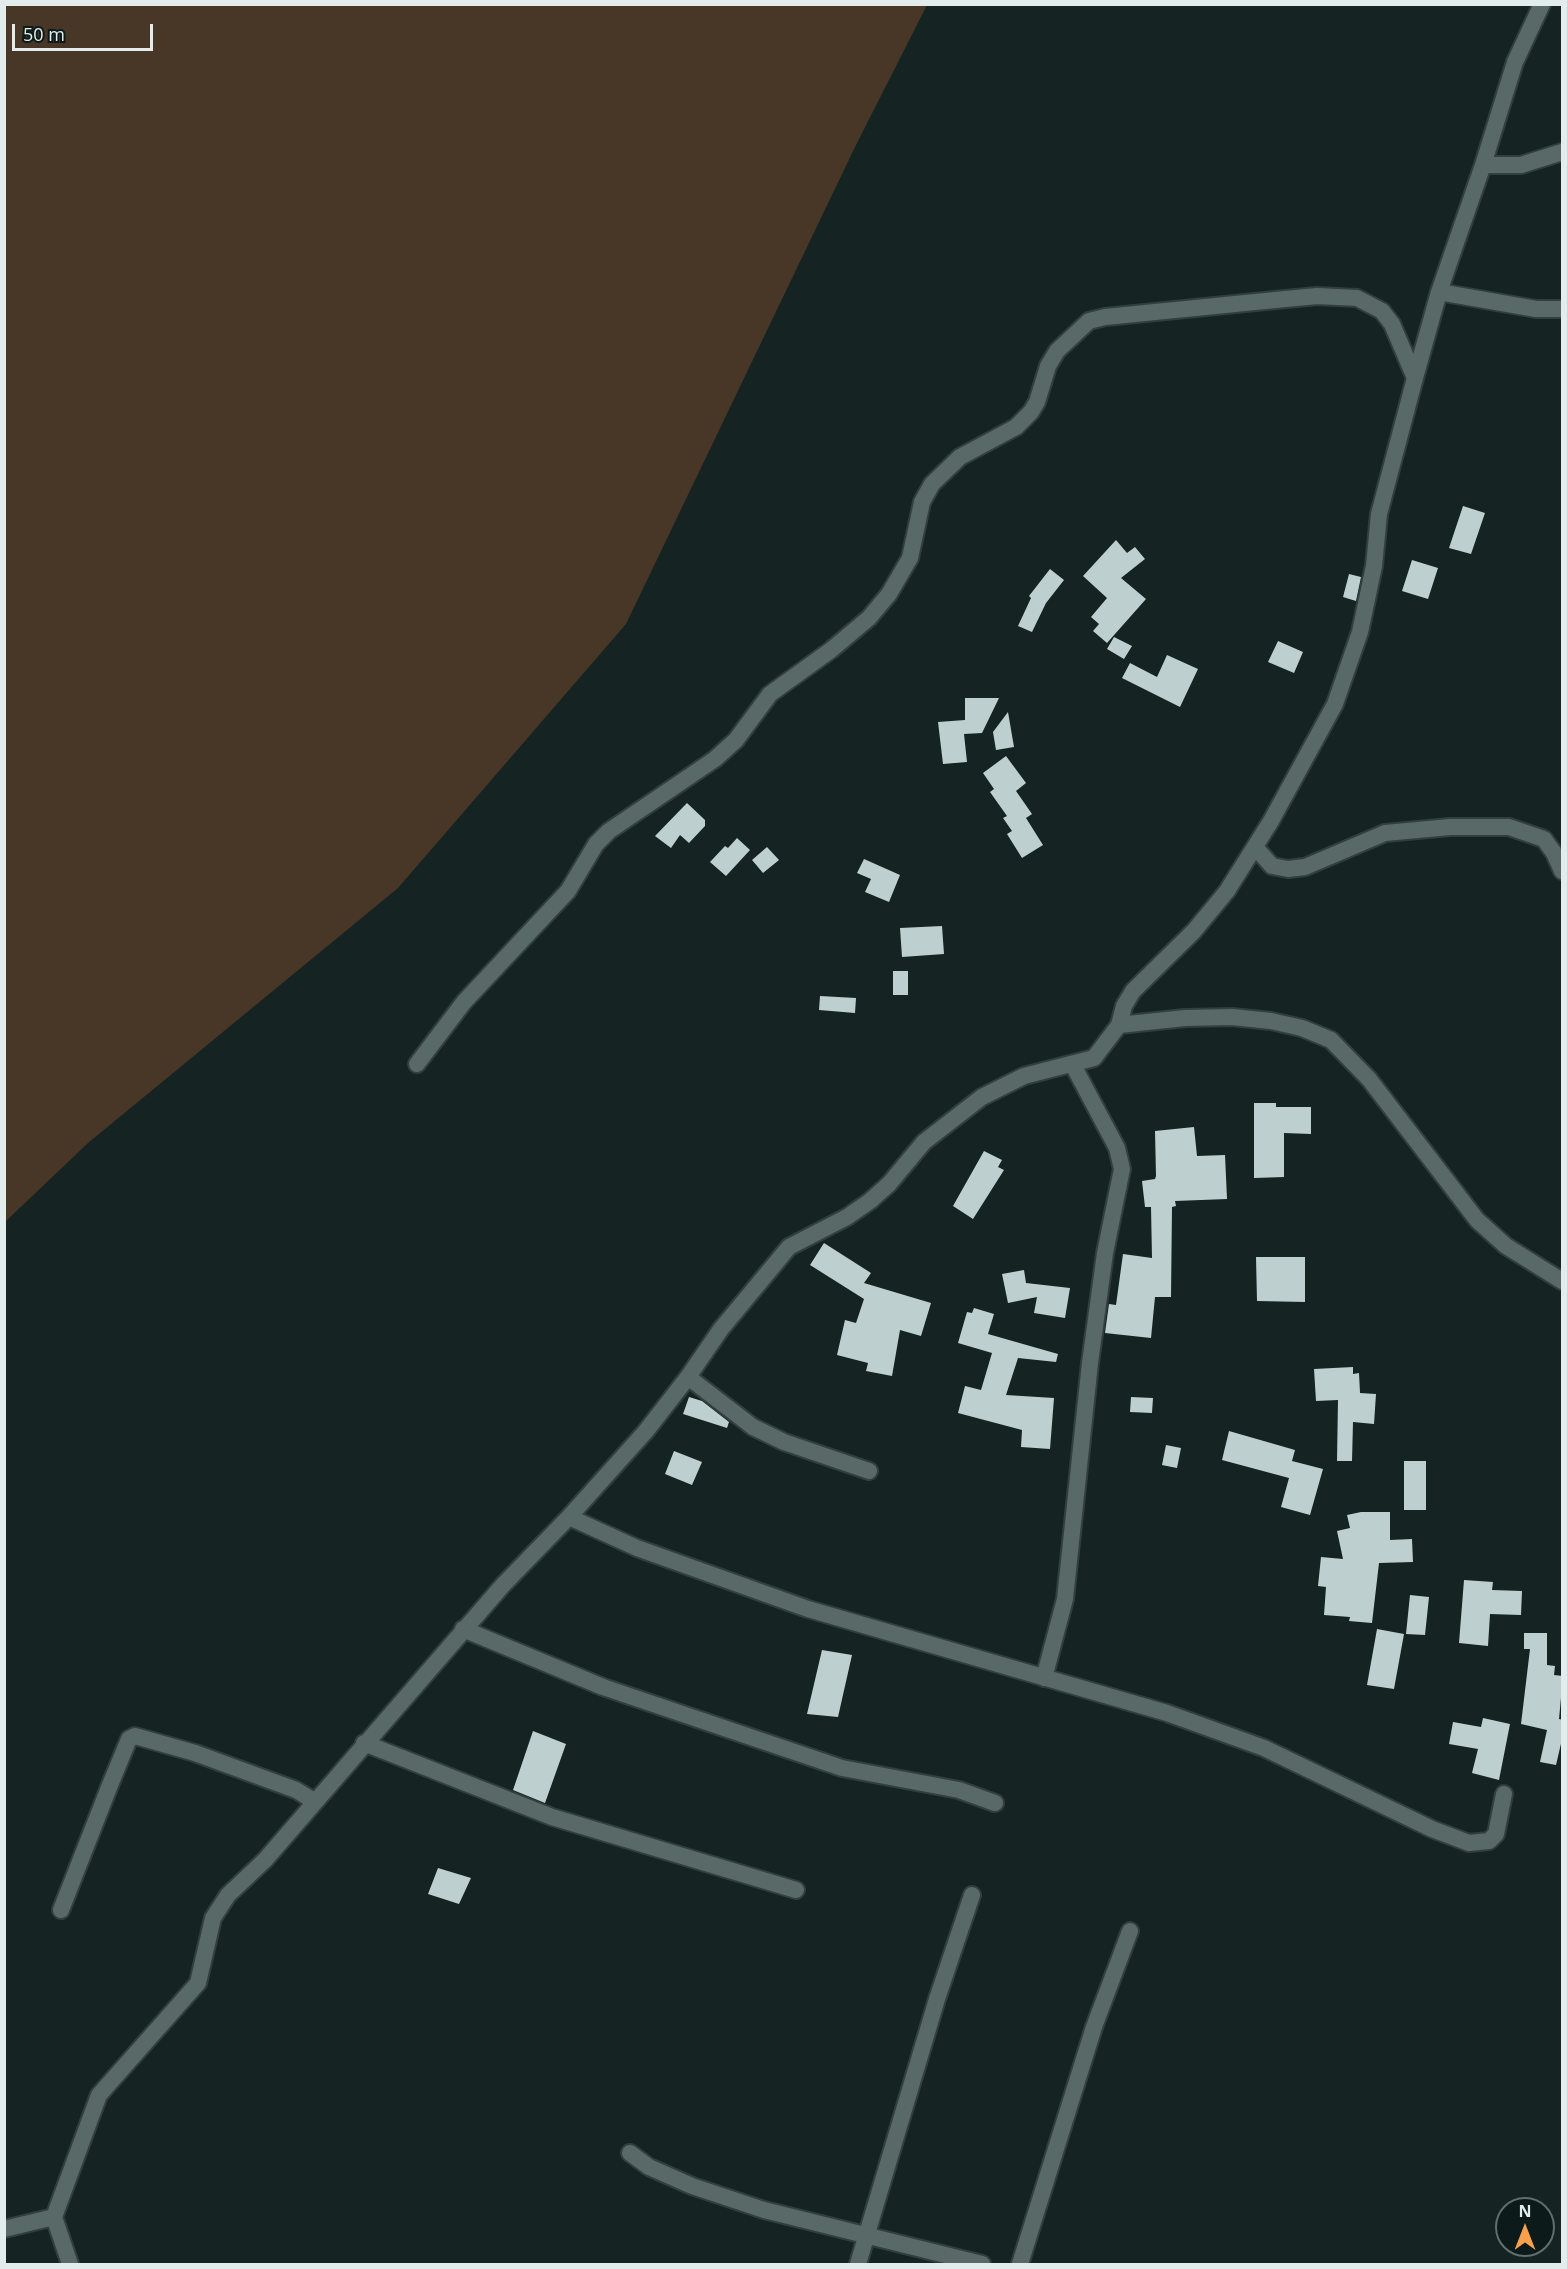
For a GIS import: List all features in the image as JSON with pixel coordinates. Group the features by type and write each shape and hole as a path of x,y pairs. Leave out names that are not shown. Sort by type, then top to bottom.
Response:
{"street":[{"path":"70,2265 54,2217 99,2095 198,1983 213,1918 228,1894 265,1860 463,1629 569,1517 688,1377 721,1329 796,1241 847,1217 870,1201 889,1184 924,1142 981,1097 1032,1073 1073,1065 1094,1058 1119,1026 1124,1006 1133,991 1194,931 1227,891 1255,847 1335,704 1360,632 1374,566 1379,514 1439,292 1483,165 1515,62 1542,4"},
{"path":"1483,165 1521,165 1563,152"},
{"path":"1439,292 1536,309 1563,309"},
{"path":"417,1064 464,1002 568,891 596,844 609,831 715,759 736,740 770,694 831,650 869,618 889,594 910,558 922,502 932,484 960,457 1016,426 1031,412 1057,351 1089,321 1105,317 1286,299 1357,298 1382,311 1392,324 1415,378"},
{"path":"1255,847 1272,867 1288,869 1305,867 1385,833 1450,827 1509,827 1544,839 1563,872"},
{"path":"1119,1026 1185,1018 1232,1017 1270,1021 1302,1028 1331,1040 1369,1079 1477,1220 1506,1246 1563,1281"},
{"path":"1044,1678 1065,1599 1090,1363 1105,1253 1122,1169 1118,1148 1073,1065"},
{"path":"688,1377 753,1427 784,1442 869,1471"},
{"path":"569,1517 637,1548 808,1610 1167,1713 1264,1748 1432,1830 1469,1843 1489,1841 1496,1834 1504,1794"},
{"path":"463,1629 603,1687 842,1768 959,1790 995,1803"},
{"path":"61,1910 129,1739 135,1736 195,1753 296,1790 314,1802"},
{"path":"364,1743 552,1817 796,1890"},
{"path":"858,2265 937,1999 972,1895"},
{"path":"1020,2265 1094,2027 1130,1931"},
{"path":"630,2153 649,2167 692,2186 764,2210 982,2265"},
{"path":"4,2229 54,2217"}],"shaded area":[{"path":"5,4 927,5 856,145 626,624 398,888 88,1143 5,1222"}],"building":[{"path":"1463,506 1485,513 1471,554 1449,548"},
{"path":"1116,540 1127,553 1135,547 1145,559 1121,578 1146,599 1107,643 1093,631 1099,624 1091,617 1107,598 1083,576"},
{"path":"1412,560 1438,568 1428,599 1402,591"},
{"path":"1050,569 1064,580 1046,603 1032,632 1018,626 1031,598 1029,596"},
{"path":"1349,574 1361,577 1356,601 1343,597"},
{"path":"1114,637 1132,646 1124,659 1107,649"},
{"path":"1278,641 1303,652 1294,673 1268,662"},
{"path":"1167,655 1198,669 1180,707 1122,678 1130,663 1157,677"},
{"path":"965,698 999,698 982,733 964,734 967,762 943,764 938,722 965,720"},
{"path":"1008,712 1014,747 996,750 993,732"},
{"path":"1006,756 1026,783 1016,791 1032,814 1026,818 1043,845 1022,858 1007,834 1012,831 1003,818 1007,816 990,792 994,789 983,773"},
{"path":"687,803 705,820 705,826 689,843 680,835 671,848 655,836"},
{"path":"737,838 750,850 726,876 710,862 725,846 728,848"},
{"path":"767,847 779,860 763,873 752,860"},
{"path":"864,859 900,875 889,902 865,892 871,879 857,873"},
{"path":"942,926 944,954 902,957 900,928"},
{"path":"893,971 908,971 908,995 893,995"},
{"path":"820,996 856,998 855,1013 819,1010"},
{"path":"1254,1103 1276,1103 1276,1107 1311,1107 1311,1134 1284,1133 1284,1177 1254,1178"},
{"path":"1194,1127 1197,1156 1225,1155 1227,1199 1175,1201 1176,1206 1172,1207 1171,1297 1155,1297 1151,1338 1105,1333 1109,1304 1116,1305 1123,1254 1152,1258 1151,1207 1145,1207 1142,1181 1155,1179 1156,1176 1155,1131"},
{"path":"984,1151 1002,1160 998,1167 1004,1170 973,1219 953,1206"},
{"path":"824,1243 871,1273 864,1283 931,1303 921,1336 900,1330 892,1376 866,1371 868,1363 837,1355 845,1320 856,1323 864,1299 810,1265"},
{"path":"1256,1257 1305,1257 1305,1302 1257,1301"},
{"path":"1024,1270 1026,1283 1070,1288 1065,1318 1034,1313 1037,1297 1008,1303 1002,1274"},
{"path":"974,1308 994,1314 988,1334 1058,1354 1056,1362 1018,1358 1006,1395 1054,1398 1050,1449 1021,1447 1022,1430 958,1413 965,1386 981,1390 992,1353 958,1343 967,1312 972,1313"},
{"path":"1353,1367 1353,1374 1359,1373 1360,1393 1376,1394 1374,1424 1353,1422 1352,1461 1337,1461 1338,1400 1316,1401 1314,1369"},
{"path":"689,1397 702,1401 729,1422 727,1428 683,1414"},
{"path":"1131,1397 1153,1398 1152,1413 1130,1412"},
{"path":"1229,1431 1295,1450 1292,1461 1323,1469 1310,1515 1281,1507 1289,1478 1222,1460"},
{"path":"1166,1445 1181,1448 1177,1468 1162,1465"},
{"path":"674,1451 702,1462 692,1485 665,1474"},
{"path":"1404,1461 1426,1461 1426,1510 1404,1510"},
{"path":"1361,1512 1390,1512 1390,1540 1412,1539 1413,1562 1379,1563 1372,1623 1349,1621 1350,1617 1324,1615 1326,1587 1318,1586 1321,1557 1343,1559 1337,1531 1350,1528 1347,1515"},
{"path":"1464,1580 1493,1582 1492,1590 1522,1591 1521,1615 1490,1614 1488,1646 1459,1643"},
{"path":"1410,1595 1429,1597 1425,1635 1406,1634"},
{"path":"1377,1629 1404,1634 1394,1689 1367,1685"},
{"path":"1524,1633 1547,1633 1547,1665 1555,1666 1554,1675 1563,1676 1559,1719 1563,1720 1563,1735 1556,1765 1540,1762 1547,1730 1521,1724 1530,1649 1524,1649"},
{"path":"822,1650 852,1655 838,1717 807,1714"},
{"path":"1483,1718 1510,1724 1499,1780 1472,1773 1478,1749 1449,1744 1453,1722 1481,1727"},
{"path":"533,1731 566,1744 545,1803 513,1790"},
{"path":"438,1868 471,1878 459,1904 428,1894"}]}
